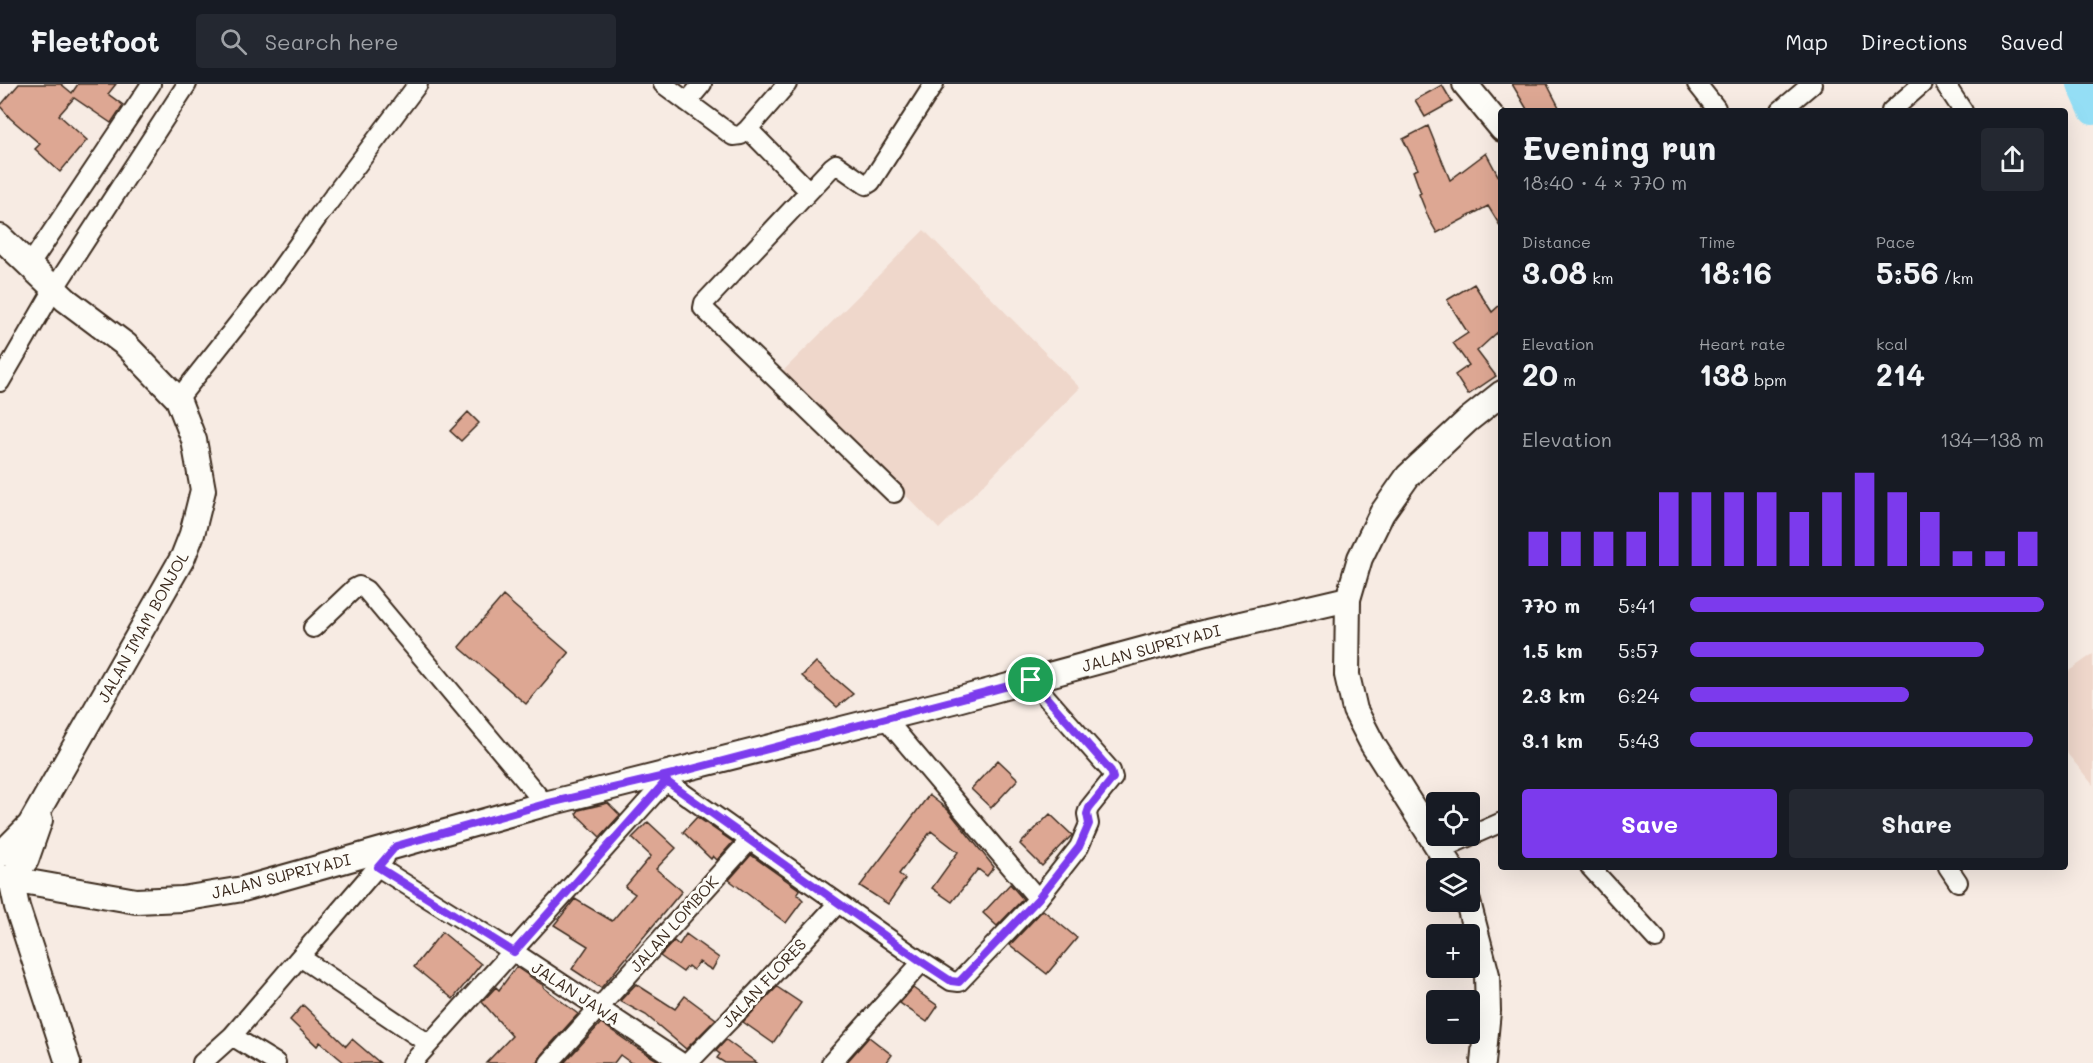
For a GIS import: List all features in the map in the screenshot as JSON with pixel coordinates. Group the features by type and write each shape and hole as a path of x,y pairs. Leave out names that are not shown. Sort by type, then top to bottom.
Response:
{"street":[{"path":"29,266 151,84"},
{"path":"0,382 54,289 187,84"},
{"path":"178,399 275,277 316,218 418,84"},
{"path":"663,84 733,136 741,135 748,129 787,84"},
{"path":"687,102 702,84"},
{"path":"894,493 703,308 704,303 836,164 860,183 866,185 871,182 934,84"},
{"path":"1465,84 1498,124"},
{"path":"1697,84 1716,108"},
{"path":"1784,108 1812,84"},
{"path":"1894,108 1922,84"},
{"path":"1945,84 1961,108"},
{"path":"748,129 809,191"},
{"name":"JALAN IMAM BONJOL","path":"0,855 30,825 183,557 192,534 203,490 194,441 178,399 126,345 2,245"},
{"path":"1445,858 1388,769 1355,710 1347,675 1348,599 1360,558 1377,522 1408,476 1468,420 1498,396"},
{"path":"313,628 355,588 359,586 366,590 545,804"},
{"name":"JALAN SUPRIYADI","path":"5,878 136,901 182,899 243,889 545,804 670,777 885,717 1207,632 1348,599"},
{"path":"412,1063 670,777 750,840 838,903 951,981 959,982 1038,899 1079,847 1089,824 1087,811 1113,775 1031,680"},
{"path":"885,717 1038,899"},
{"path":"50,789 26,860 5,878 17,907 68,1063"},
{"path":"1448,858 1498,825"},
{"name":"JALAN LOMBOK","path":"549,1063 750,840"},
{"path":"202,1063 232,1036 396,846"},
{"name":"JALAN JAWA","path":"378,867 514,952 682,1063"},
{"path":"1593,870 1656,939"},
{"name":"JALAN FLORES","path":"688,1063 838,903"},
{"path":"1471,912 1488,975 1488,1011 1483,1063"},
{"path":"300,957 429,1044"},
{"path":"831,1063 922,962"},
{"path":"232,1036 276,1063"}],"shaded area":[{"path":"924,230 1080,388 939,529 783,371"},
{"path":"2093,654 2093,785 2068,754 2068,672"}],"building":[{"path":"19,84 61,84 72,93 78,84 116,84 108,94 123,105 111,123 74,98 59,115 87,140 60,172 35,149 40,144 10,118 0,106"},
{"path":"1512,84 1547,84 1559,108 1526,108"},
{"path":"1442,85 1452,102 1425,117 1415,100"},
{"path":"1428,126 1450,180 1486,153 1498,176 1498,222 1488,206 1437,233 1419,194 1421,193 1413,171 1418,169 1403,139"},
{"path":"1474,284 1492,312 1498,307 1498,332 1477,351 1496,376 1468,395 1455,375 1469,365 1453,343 1468,333 1447,300"},
{"path":"468,412 479,423 461,441 450,431"},
{"path":"503,596 569,653 526,704 459,647"},
{"path":"816,662 853,694 837,707 802,676"},
{"path":"998,760 1018,779 991,808 971,789"},
{"path":"929,795 948,810 994,867 987,876 978,869 952,902 932,888 958,852 931,831 899,874 905,879 888,904 860,886"},
{"path":"608,803 620,815 600,837 576,814 579,810"},
{"path":"1050,814 1072,835 1042,866 1020,844"},
{"path":"697,817 733,842 717,860 713,856 711,859 683,832"},
{"path":"648,822 676,848 656,869 682,891 601,988 572,969 588,946 554,925 575,899 612,921 635,894 625,887 651,856 632,838"},
{"path":"751,855 800,890 797,894 803,900 786,923 729,880"},
{"path":"1010,884 1023,899 997,926 983,913"},
{"path":"1043,910 1077,938 1047,974 1010,945"},
{"path":"442,932 481,964 453,999 414,967"},
{"path":"686,934 719,958 712,970 699,962 693,970 688,966 683,972 660,956 674,941 679,945"},
{"path":"516,967 578,1014 541,1055 538,1063 486,1063 512,1036 482,1002 496,987 499,990"},
{"path":"636,984 675,1009 685,996 716,1019 686,1049 646,1015 620,1001"},
{"path":"777,987 801,1003 773,1043 743,1022"},
{"path":"913,988 938,1006 927,1022 900,1003"},
{"path":"303,1005 346,1046 352,1039 380,1063 345,1063 320,1042 317,1046 290,1020"},
{"path":"601,1023 662,1063 631,1063 620,1055 614,1063 564,1063"},
{"path":"869,1037 892,1055 886,1063 846,1063"},
{"path":"726,1040 757,1063 725,1063 717,1058 720,1054 716,1051"}],"waterway":[{"path":"2081,84 2093,111"}],"route":[{"path":"1031,680 1113,773 1113,778 1089,808 1087,816 1089,824 1079,847 1038,899 959,982 951,981 922,962 666,781 514,952 378,867 396,846 545,804 673,774 1031,680"}]}
